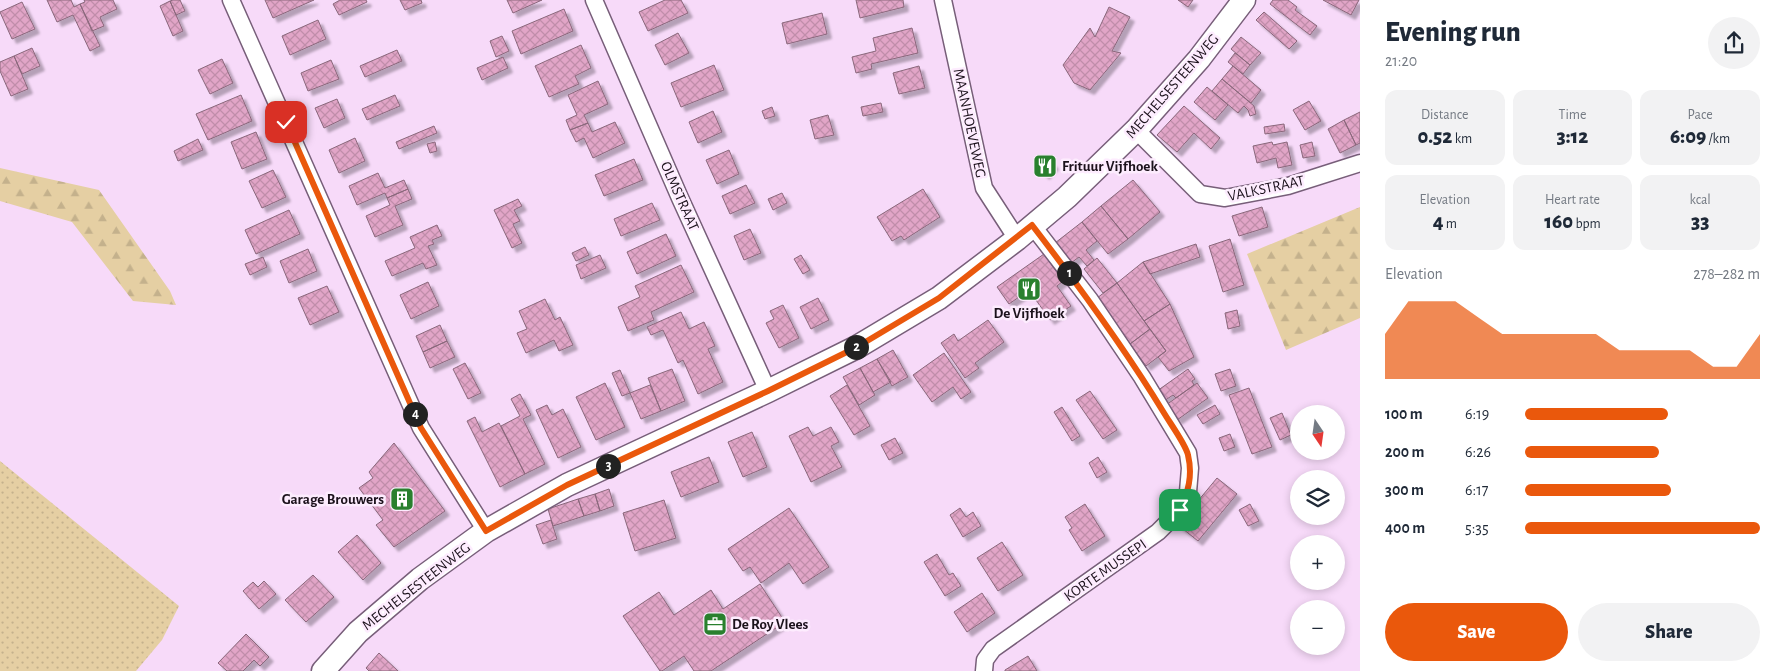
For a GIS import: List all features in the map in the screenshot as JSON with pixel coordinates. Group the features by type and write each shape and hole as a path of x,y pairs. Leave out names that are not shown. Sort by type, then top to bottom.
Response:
{"main road":[{"name":"MECHELSESTEENWEG","path":"323,671 358,632 420,580 486,531 567,485 857,347 939,298 1067,197 1136,130 1199,59 1244,0"}],"street":[{"path":"231,0 421,428 486,531"},
{"name":"OLMSTRAAT","path":"594,0 676,189 768,391"},
{"name":"MAANHOEVEWEG","path":"943,0 984,188 1025,232"},
{"name":"VALKSTRAAT","path":"1136,130 1200,194 1225,198 1288,186 1360,163"},
{"name":"KORTE MUSSEPI","path":"984,671 985,660 993,649 1158,532 1180,510 1188,492 1190,468 1188,453 1142,377 1090,300 1025,232"}],"green space":[{"path":"0,168 99,190 170,291 176,305 133,301 72,222 0,201"},
{"path":"1360,207 1360,318 1286,350 1247,254"},
{"path":"0,461 179,606 162,640 136,671 0,671"}],"building":[{"path":"47,0 71,0 74,7 80,4 100,46 90,51 73,15 57,22"},
{"path":"84,0 113,0 117,9 100,17 104,26 92,31 80,4 85,2"},
{"path":"180,0 185,11 176,15 170,1"},
{"path":"265,0 314,0 273,18"},
{"path":"340,0 366,0 367,2 339,15 333,4"},
{"path":"400,0 421,0 422,3 405,10"},
{"path":"507,0 542,0 513,13"},
{"path":"665,0 681,0 688,13 648,31 639,12"},
{"path":"856,0 903,0 904,7 860,18"},
{"path":"1178,0 1193,0 1188,7"},
{"path":"1273,0 1288,0 1297,7 1295,10 1317,26 1310,35 1270,4"},
{"path":"1323,0 1359,0 1351,15"},
{"path":"170,1 183,31 173,36 160,6"},
{"path":"22,2 35,29 12,39 0,12"},
{"path":"1109,7 1130,17 1112,51 1121,53 1090,90 1074,83 1063,65 1090,28 1095,37"},
{"path":"564,9 573,31 521,54 512,31"},
{"path":"1264,12 1297,41 1289,49 1256,20"},
{"path":"822,13 827,34 787,44 782,23"},
{"path":"318,20 326,39 290,55 282,36"},
{"path":"912,28 918,53 871,64 872,69 856,73 852,57 876,51 873,38"},
{"path":"678,33 689,53 665,65 655,45"},
{"path":"502,36 509,51 496,57 490,41"},
{"path":"1241,37 1261,53 1250,65 1231,49"},
{"path":"581,45 591,68 575,76 579,84 549,97 535,66"},
{"path":"32,48 40,66 22,74 14,56"},
{"path":"397,50 402,61 365,77 360,66"},
{"path":"1235,53 1250,65 1243,74 1228,62"},
{"path":"14,56 28,89 11,96 0,71 0,62"},
{"path":"503,57 508,68 482,80 477,68"},
{"path":"222,59 233,83 210,94 198,70"},
{"path":"331,60 339,79 308,91 301,73"},
{"path":"714,65 724,90 681,107 671,83"},
{"path":"919,66 925,88 899,94 893,73"},
{"path":"1233,66 1261,90 1251,103 1222,79"},
{"path":"1222,79 1254,106 1256,114 1250,116 1244,106 1238,113 1212,91"},
{"path":"598,81 608,104 584,115 588,123 570,130 566,120 577,115 568,95"},
{"path":"1207,87 1228,105 1215,120 1194,102"},
{"path":"241,95 252,121 208,140 196,114"},
{"path":"395,95 400,106 367,120 362,109"},
{"path":"337,99 345,118 324,128 315,108"},
{"path":"1309,101 1321,121 1305,130 1293,110"},
{"path":"881,103 883,112 863,116 861,107"},
{"path":"1184,106 1220,138 1211,149 1194,133 1177,152 1157,135"},
{"path":"772,107 775,116 765,119 762,111"},
{"path":"713,111 722,132 698,143 689,122"},
{"path":"1360,112 1360,143 1356,145 1344,120"},
{"path":"828,115 834,135 815,139 810,120"},
{"path":"1344,120 1356,145 1340,153 1328,129"},
{"path":"615,122 625,143 593,158 584,138 576,142 570,130 588,123 592,132"},
{"path":"1284,124 1285,131 1265,134 1264,127"},
{"path":"434,126 437,133 399,149 396,142"},
{"path":"256,132 267,159 242,169 231,142"},
{"path":"355,138 365,161 339,173 329,150"},
{"path":"198,139 203,150 178,161 174,151"},
{"path":"435,142 437,151 430,153 427,144"},
{"path":"1272,142 1273,145 1287,142 1292,165 1278,168 1276,158 1257,163 1253,146"},
{"path":"1312,142 1315,156 1303,158 1300,145"},
{"path":"729,150 739,174 717,184 706,160"},
{"name":"Frituur Vijfhoek","path":"1046,157 1054,165 1045,175 1036,166"},
{"path":"634,159 643,180 604,196 595,175"},
{"path":"273,170 286,197 262,208 249,181"},
{"path":"378,173 385,188 404,180 408,189 387,198 385,193 357,205 349,186"},
{"path":"1133,180 1160,212 1128,239 1101,206"},
{"path":"746,185 755,203 730,214 722,196"},
{"path":"408,189 412,199 395,206 403,225 375,237 366,216 390,205 387,198"},
{"path":"923,189 940,217 904,240 901,236 892,241 877,217"},
{"path":"782,193 787,203 773,210 768,199"},
{"path":"518,199 522,206 514,210 520,221 513,224 522,243 512,248 494,210"},
{"path":"652,203 660,220 621,236 614,219"},
{"path":"1101,206 1128,239 1108,254 1082,222"},
{"path":"1262,207 1268,227 1239,236 1232,216"},
{"path":"289,210 300,234 256,254 245,230"},
{"path":"1082,222 1097,241 1086,250 1094,260 1087,266 1079,257 1071,263 1055,243"},
{"path":"437,225 442,236 432,240 434,244 428,246 437,265 426,269 423,263 392,276 385,261 415,248 410,237"},
{"path":"750,229 761,253 744,260 734,236"},
{"path":"666,234 676,256 637,274 627,252"},
{"path":"1230,239 1244,285 1223,292 1209,246"},
{"path":"1196,244 1200,257 1150,274 1143,262"},
{"path":"585,247 589,255 576,261 572,253"},
{"path":"308,249 317,271 289,283 280,261"},
{"name":"De Vijfhoek","path":"1044,254 1063,281 1057,286 1071,306 1050,320 1029,290 1009,304 997,287"},
{"path":"600,255 606,268 581,279 576,265"},
{"path":"801,255 810,270 803,274 794,259"},
{"path":"263,257 267,267 250,275 245,264"},
{"path":"1097,258 1117,283 1103,293 1084,269"},
{"path":"1143,262 1170,304 1144,321 1117,283"},
{"path":"681,265 694,292 651,312 654,320 628,331 618,307 640,297 635,286"},
{"path":"428,282 439,306 411,319 400,295"},
{"path":"1117,283 1150,329 1130,344 1097,298"},
{"path":"327,286 339,312 310,325 298,298"},
{"path":"818,298 829,320 811,329 800,307"},
{"path":"545,299 555,320 560,317 573,345 559,351 554,340 526,353 517,333 527,329 519,311"},
{"path":"1170,304 1194,357 1169,371 1158,357 1166,351 1144,321"},
{"path":"783,305 799,338 779,348 766,323 774,319 770,311"},
{"path":"1237,310 1240,326 1228,329 1225,313"},
{"path":"681,312 689,329 704,322 715,346 708,349 723,382 698,394 683,360 678,363 663,330 651,335 647,327"},
{"path":"988,320 1004,342 975,363 979,368 965,378 941,343 954,334 958,341"},
{"path":"440,325 447,341 423,352 416,336"},
{"path":"1150,329 1166,351 1146,366 1130,344"},
{"path":"447,341 455,357 430,368 423,352"},
{"path":"893,350 908,377 892,386 877,359"},
{"path":"944,353 971,392 961,399 953,387 932,402 913,375"},
{"path":"877,359 891,382 873,392 860,368"},
{"path":"465,363 481,393 468,399 453,369"},
{"path":"860,368 875,395 859,405 843,377"},
{"path":"672,369 685,401 661,411 648,378"},
{"path":"1188,369 1195,379 1192,381 1194,385 1176,398 1173,395 1164,401 1157,391"},
{"path":"1230,369 1236,386 1221,391 1215,374"},
{"path":"620,370 630,393 622,396 612,373"},
{"path":"605,383 625,427 596,440 576,397"},
{"path":"1197,383 1208,398 1177,420 1166,405"},
{"path":"650,385 661,411 641,419 630,393"},
{"path":"847,385 870,426 854,435 830,396"},
{"path":"1249,388 1272,447 1252,454 1229,395"},
{"path":"1090,391 1117,430 1103,439 1076,400"},
{"path":"520,394 531,415 523,419 545,464 525,474 501,426 520,416 511,399"},
{"path":"547,405 552,415 563,409 581,447 558,458 536,410"},
{"path":"1215,405 1220,414 1203,424 1197,415"},
{"path":"1062,407 1080,436 1072,441 1054,412"},
{"path":"1282,413 1290,435 1280,440 1270,418"},
{"path":"475,417 482,432 499,423 525,474 500,487 467,421"},
{"path":"808,427 813,436 831,427 839,442 831,446 842,467 811,482 789,436"},
{"path":"752,432 767,467 743,477 728,442"},
{"path":"1230,434 1235,447 1224,451 1219,438"},
{"path":"895,438 903,453 889,460 881,445"},
{"name":"Garage Brouwers","path":"394,443 445,511 394,547 376,525 383,520 359,488 373,478 369,472"},
{"path":"709,457 719,482 681,497 671,472"},
{"path":"1098,457 1107,472 1097,478 1089,463"},
{"path":"1217,478 1237,494 1198,541 1178,525"},
{"path":"609,489 614,506 600,511 595,494"},
{"path":"595,494 600,511 584,516 578,499"},
{"path":"578,499 584,516 553,526 548,509"},
{"path":"664,500 676,538 635,551 623,513"},
{"path":"1085,504 1105,536 1082,551 1069,530 1072,528 1065,517"},
{"path":"1250,504 1259,521 1248,526 1239,510"},
{"path":"789,508 829,567 803,584 789,563 761,583 750,567 743,571 728,549"},
{"path":"960,508 966,517 973,512 981,526 963,537 950,515"},
{"path":"551,520 557,539 543,544 536,525"},
{"path":"357,535 381,563 363,580 338,552"},
{"path":"1002,542 1023,575 998,591 977,558"},
{"path":"937,554 949,575 953,573 961,586 945,596 924,562"},
{"path":"313,575 334,597 306,622 285,600"},
{"path":"264,581 276,594 259,609 243,591 253,582 258,587"},
{"path":"760,584 785,622 711,671 694,671 684,656 660,671 623,616 659,592 674,615 711,590 723,609"},
{"path":"982,593 995,613 967,632 954,612"},
{"path":"246,634 269,657 260,666 254,660 243,671 227,671 218,663"},
{"path":"379,653 398,671 369,671 366,668"},
{"path":"1028,656 1037,671 1005,671 1005,670"}],"place":[{"name":"Frituur Vijfhoek","path":"1045,166"},
{"name":"De Vijfhoek","path":"1029,289"},
{"name":"Garage Brouwers","path":"402,499"},
{"name":"De Roy Vlees","path":"715,624"}],"route":[{"path":"286,122 421,428 486,531 567,485 857,347 939,298 1017,239 1032,225 1090,300 1142,377 1188,453 1190,468 1188,492 1180,510"}]}
